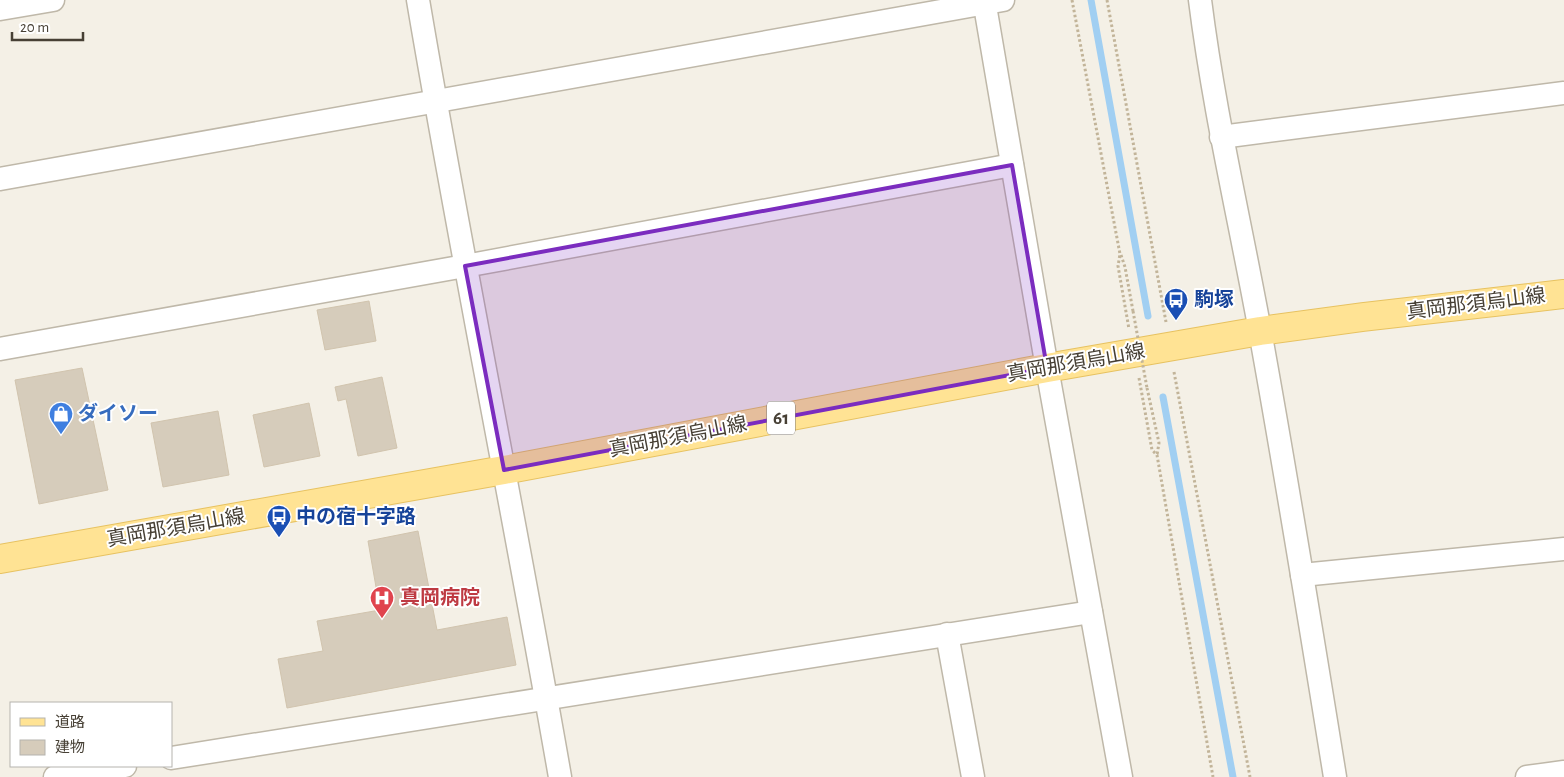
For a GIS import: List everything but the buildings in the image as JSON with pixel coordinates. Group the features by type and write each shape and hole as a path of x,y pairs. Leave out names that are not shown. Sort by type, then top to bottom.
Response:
{"main road":[{"name":"真岡那須烏山線","path":"0,559 504,470 1047,368 1260,331 1564,294"}],"street":[{"path":"0,10 53,0"},
{"path":"418,0 465,266 560,777"},
{"path":"1200,0 1221,137 1260,331 1335,777"},
{"path":"0,179 991,1 1012,165 1090,612 1121,777"},
{"path":"1221,137 1564,93"},
{"path":"0,349 465,266 1012,165"},
{"path":"1302,575 1564,549"},
{"path":"172,758 1090,612"},
{"path":"947,634 973,777"},
{"path":"55,777 119,767"},
{"path":"1527,777 1564,772"}],"path":[{"path":"1072,0 1120,254 1125,267 1159,443 1157,455 1213,777"},
{"path":"1107,0 1165,312 1166,327"},
{"path":"1120,254 1118,266 1130,331"},
{"path":"1174,369 1250,777"},
{"path":"1138,374 1152,450 1157,455"}],"highlighted area":[{"path":"1012,165 1047,368 504,470 465,266"}],"waterway":[{"path":"1091,0 1148,316"},
{"path":"1163,397 1233,777"}],"place":[{"name":"駒塚","path":"1176,321"},
{"name":"ダイソー","path":"61,435"},
{"name":"中の宿十字路","path":"279,538"},
{"name":"真岡病院","path":"382,619"}]}
